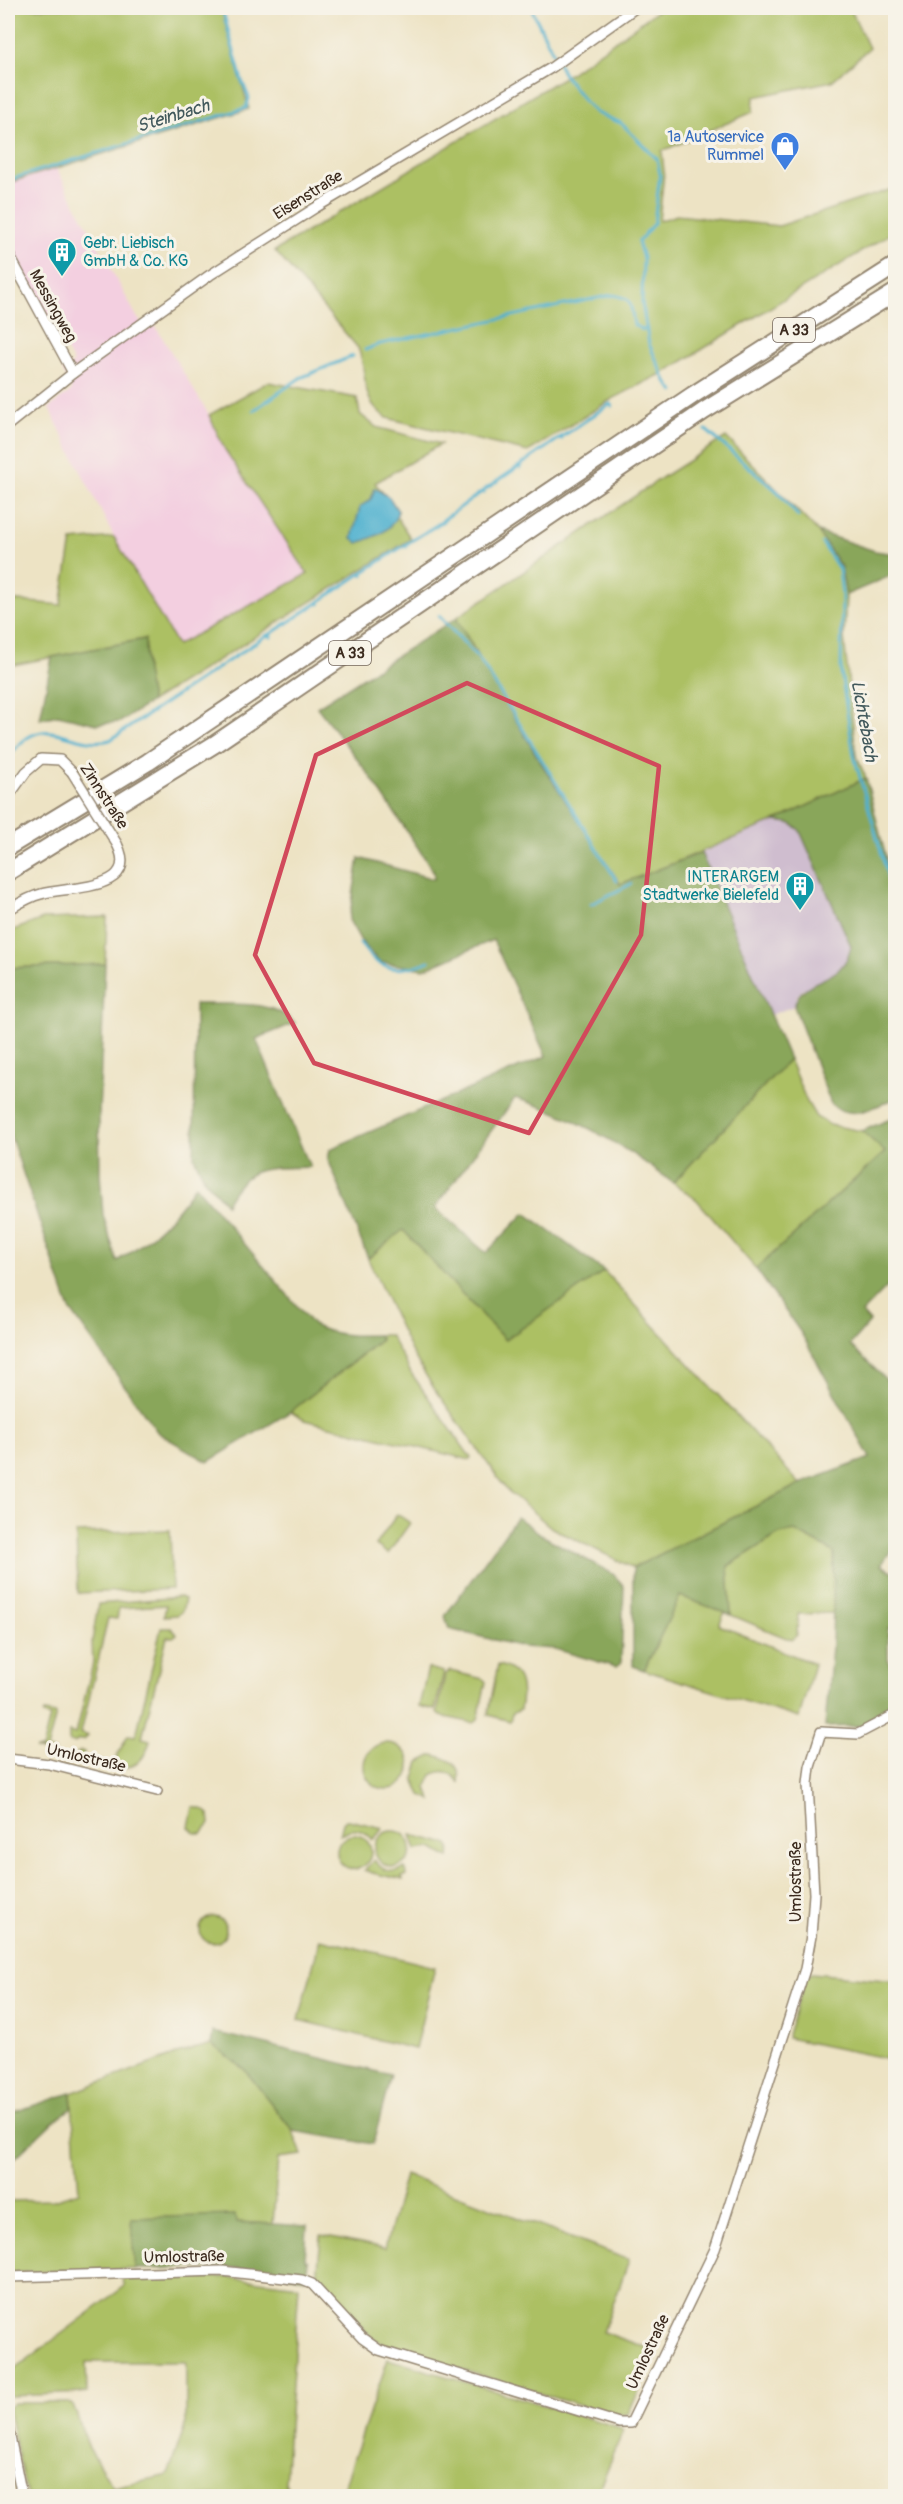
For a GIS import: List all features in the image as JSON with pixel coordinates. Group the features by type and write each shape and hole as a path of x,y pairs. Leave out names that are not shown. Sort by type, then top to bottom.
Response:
{"highway":[{"name":"A 33","path":"8,847 148,762 693,395 896,265"},
{"name":"A 33","path":"8,872 215,744 704,411 896,292"}],"street":[{"name":"Eisenstraße","path":"8,425 73,373 210,275 315,208 551,68 635,8"},
{"name":"Messingweg","path":"8,254 73,373"},
{"name":"Zinnstraße","path":"8,797 26,772 41,759 60,760 72,772 117,844 122,863 114,878 102,884 39,894 8,910"},
{"name":"Umlostraße","path":"8,2277 222,2271 302,2280 312,2284 362,2338 379,2350 619,2423 631,2423 715,2249 805,1969 811,1936 814,1894 808,1784 810,1767 821,1732 858,1734 896,1713"},
{"name":"Umlostraße","path":"8,1759 49,1764 158,1791"},
{"path":"8,2427 22,2496"}],"highlighted area":[{"path":"467,683 659,766 641,935 529,1133 314,1063 255,955 316,755"}],"shaded area":[{"path":"56,168 137,317 145,328 153,322 209,415 225,450 308,574 177,645 114,537 49,408 72,390 62,370 74,363 8,246 8,183"},
{"path":"775,821 789,823 799,829 851,946 849,957 843,967 832,976 803,989 797,996 794,1006 770,1015 701,853"}],"green space":[{"path":"8,8 221,8 249,109 8,183"},
{"path":"661,8 850,8 869,48 832,81 754,97 753,112 662,151 664,172 659,221 677,215 779,226 895,188 895,231 667,371 612,399 528,452 387,418 378,410 368,395 358,348 275,251 569,74"},
{"path":"268,382 357,398 360,414 376,427 441,444 375,483 398,511 396,516 411,539 151,702 144,639 8,666 8,600 61,605 72,541 114,537 177,645 308,574 225,450 209,415"},
{"path":"726,437 818,532 841,567 846,595 844,637 856,755 866,778 775,821 621,885 541,763 456,618 663,477"},
{"path":"818,532 875,551 895,554 895,574 846,595 841,567"},
{"path":"456,618 541,763 620,884 701,853 789,1059 673,1183 636,1156 598,1133 557,1113 515,1098 435,1208 486,1253 525,1213 604,1271 505,1340 403,1230 368,1258 328,1159 330,1149 546,1056 493,940 424,969 379,962 361,941 349,920 359,858 434,879 434,872 370,776 317,707"},
{"path":"145,639 146,671 151,702 120,722 97,724 58,715 40,719 52,657"},
{"path":"866,778 895,894 896,1098 871,1109 846,1112 831,1104 794,1006 799,995 806,988 840,968 847,959 851,946 799,829 789,823 775,821"},
{"path":"107,917 105,964 8,968 8,932 43,919"},
{"path":"105,964 99,1115 100,1174 103,1215 117,1261 160,1228 195,1185 313,1325 345,1334 378,1335 381,1339 290,1412 208,1462 158,1433 69,1308 8,1129 8,968"},
{"path":"195,1004 261,1006 285,1015 295,1023 256,1039 310,1167 260,1170 242,1181 226,1204 205,1180 194,1157"},
{"path":"789,1059 807,1102 816,1117 830,1125 862,1131 886,1151 756,1269 697,1200 673,1183"},
{"path":"895,1117 895,1279 862,1313 870,1322 850,1345 895,1388 895,1545 881,1565 895,1573 895,1627 888,1628 888,1659 895,1671 895,1707 863,1726 825,1727 832,1647 834,1552 795,1531 779,1534 728,1566 731,1615 680,1596 644,1670 633,1666 633,1568 800,1484 870,1458 801,1333 756,1269 885,1152 862,1131"},
{"path":"403,1229 505,1340 604,1271 800,1484 633,1568 552,1528 506,1489 435,1390 411,1351 368,1259"},
{"path":"378,1335 390,1335 411,1373 471,1458 470,1460 305,1420 290,1412 381,1340"},
{"path":"397,1514 410,1523 388,1554 376,1545"},
{"path":"517,1517 545,1537 613,1574 624,1586 621,1663 616,1667 555,1649 523,1647 449,1629 445,1616"},
{"path":"170,1530 172,1589 78,1593 76,1533"},
{"path":"795,1531 834,1552 833,1613 798,1614 797,1635 791,1640 731,1615 728,1566 779,1534"},
{"path":"680,1596 725,1612 719,1625 814,1664 799,1718 644,1670"},
{"path":"180,1597 185,1599 182,1612 177,1615 164,1616 166,1605 119,1608 117,1619 108,1618 81,1733 88,1736 84,1740 69,1742 69,1732 76,1734 93,1663 92,1642 98,1604"},
{"path":"161,1628 171,1628 177,1634 167,1637 142,1738 150,1740 145,1753 138,1762 129,1767 119,1768 74,1759 81,1751 84,1752 83,1757 113,1764 128,1735 136,1736"},
{"path":"498,1665 513,1671 520,1682 522,1695 520,1710 512,1714 510,1721 488,1715"},
{"path":"428,1668 444,1672 435,1710 419,1706"},
{"path":"450,1671 483,1679 486,1682 478,1719 474,1723 440,1716 437,1713 445,1675"},
{"path":"44,1712 56,1714 47,1749 54,1751 54,1754 35,1749 42,1749 50,1717 43,1715"},
{"path":"387,1743 403,1750 410,1766 403,1782 387,1789 371,1782 364,1766 371,1750"},
{"path":"433,1755 445,1758 454,1764 458,1772 459,1784 448,1772 432,1775 426,1788 432,1800 421,1795 414,1779 419,1762"},
{"path":"193,1807 209,1814 210,1824 202,1833 195,1833 189,1827"},
{"path":"346,1820 383,1828 373,1840 366,1833 357,1830 349,1830 340,1835"},
{"path":"393,1831 405,1837 411,1849 405,1861 393,1867 381,1861 375,1849 381,1837"},
{"path":"354,1835 366,1840 371,1852 366,1864 354,1869 342,1864 337,1852 342,1840"},
{"path":"411,1835 448,1844 449,1858 432,1848 416,1850"},
{"path":"374,1860 388,1870 396,1871 405,1868 406,1875 402,1877 403,1880 364,1871"},
{"path":"213,1917 222,1921 226,1930 222,1939 213,1943 204,1939 200,1930 204,1921"},
{"path":"320,1939 435,1967 415,2049 299,2020"},
{"path":"811,1973 895,1981 895,2060 787,2038 806,1976"},
{"path":"213,2032 391,2075 373,2144 293,2131 245,2070 211,2044"},
{"path":"211,2044 245,2070 293,2131 302,2155 278,2158 273,2224 235,2222 235,2216 131,2218 135,2269 8,2273 8,2201 53,2200 79,2192 71,2093"},
{"path":"71,2093 72,2108 53,2122 15,2158 8,2158 8,2114"},
{"path":"405,2175 629,2260 603,2332 658,2352 628,2414 611,2415 390,2348 373,2338 317,2279 321,2235 385,2248"},
{"path":"235,2215 236,2222 307,2226 306,2278 227,2267 135,2269 131,2218"},
{"path":"227,2277 299,2286 285,2483 293,2496 27,2496 8,2408 14,2403 69,2403 73,2405 89,2448 113,2487 168,2475 186,2423 186,2362 86,2362 87,2393 10,2396 8,2394 8,2374 125,2286 122,2278"},
{"path":"388,2359 621,2428 623,2432 596,2496 341,2496"}],"water":[{"path":"375,488 389,497 398,511 388,528 358,543 352,538 360,507 371,499"}],"waterway":[{"name":"Steinbach","path":"8,180 246,108 249,98 242,81 222,8"},
{"name":"Lichtebach","path":"531,8 563,73 584,101 596,113 621,123 657,159 660,174 654,223 638,242 643,258 642,303 649,344 666,381 674,392"},
{"path":"365,350 380,344 612,295 628,300 634,325 643,330 647,329"},
{"path":"254,410 300,378 353,356"},
{"path":"560,438 610,404 612,406"},
{"name":"Lichtebach","path":"706,430 778,492 798,516"},
{"path":"518,467 560,438 562,439"},
{"path":"483,491 518,467 520,468"},
{"path":"443,520 483,491 484,493"},
{"path":"405,545 443,521"},
{"name":"Lichtebach","path":"822,543 839,569 842,594 841,672 854,756 896,905"},
{"path":"362,573 405,545 406,547"},
{"path":"319,602 362,573 363,575"},
{"path":"269,635 319,602 320,604"},
{"path":"439,616 480,660 617,881"},
{"path":"8,759 21,743 33,735 45,732 81,740 110,740 267,635 271,637"},
{"path":"591,904 631,884"},
{"path":"360,943 374,960 389,967 417,966 429,961"}],"place":[{"name":"1a Autoservice Rummel","path":"785,172"},
{"name":"Gebr. Liebisch GmbH & Co. KG","path":"62,278"},
{"name":"INTERARGEM Stadtwerke Bielefeld","path":"800,912"}]}
